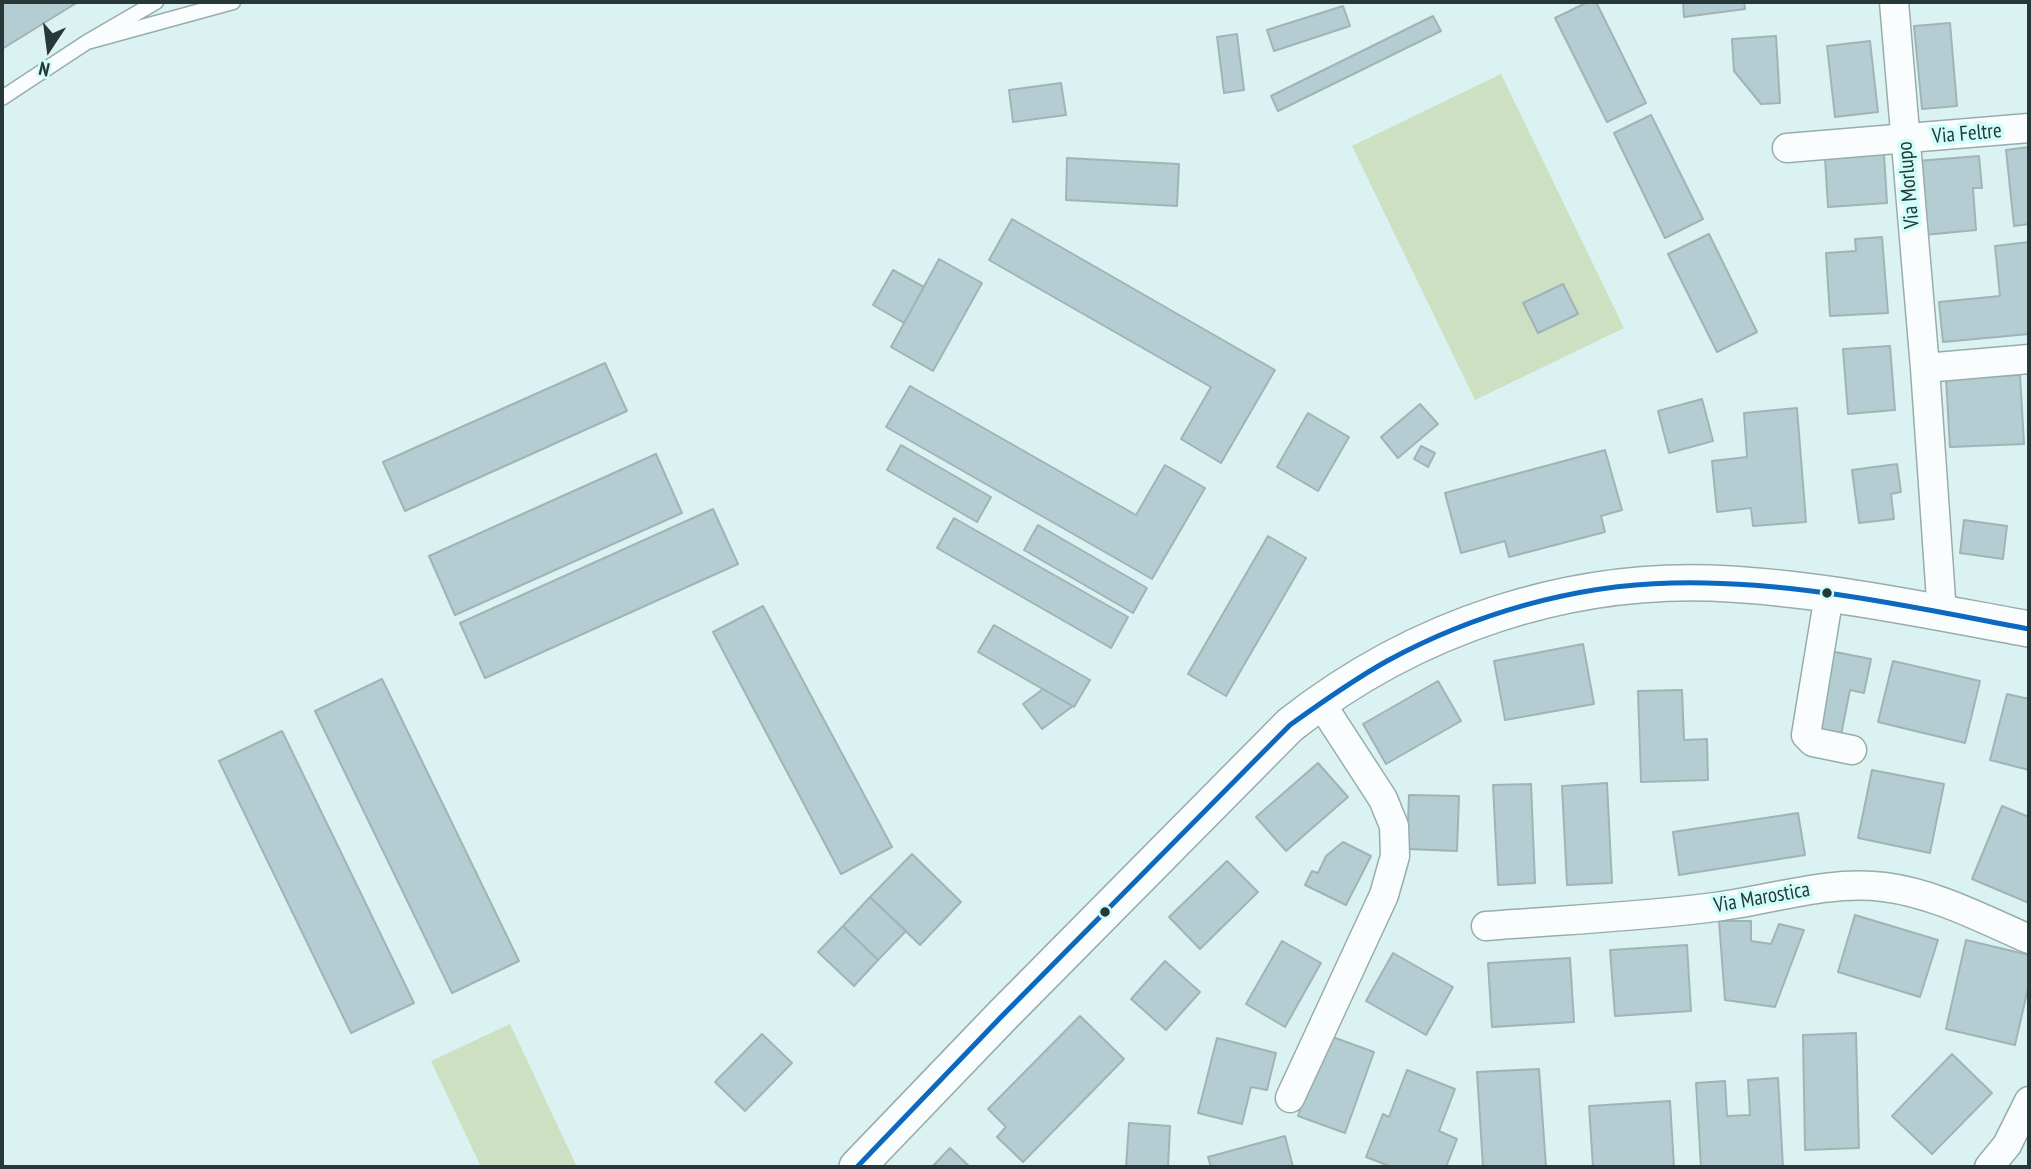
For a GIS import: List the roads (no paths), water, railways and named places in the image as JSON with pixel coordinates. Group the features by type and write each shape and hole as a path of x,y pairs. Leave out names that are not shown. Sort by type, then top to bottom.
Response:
{"street":[{"name":"Via Morlupo","path":"1894,2 1925,368 1942,614"},
{"name":"Via Feltre","path":"1787,148 2029,128"},
{"path":"1925,368 2029,359"},
{"path":"857,1167 1001,1017 1290,725 1320,702 1383,662 1426,641 1480,619 1537,601 1610,588 1678,583 1741,585 1829,595 2029,629"},
{"path":"1829,595 1806,735 1813,743 1852,750"},
{"path":"1290,1098 1384,895 1395,856 1394,826 1383,799 1320,702"},
{"name":"Via Marostica","path":"1486,926 1716,907 1819,887 1855,885 1900,889 2029,939"},
{"path":"1989,1167 2007,1145 2029,1101"}],"lane":[{"path":"2,98 87,42 156,2"},
{"path":"87,42 233,2"}]}
